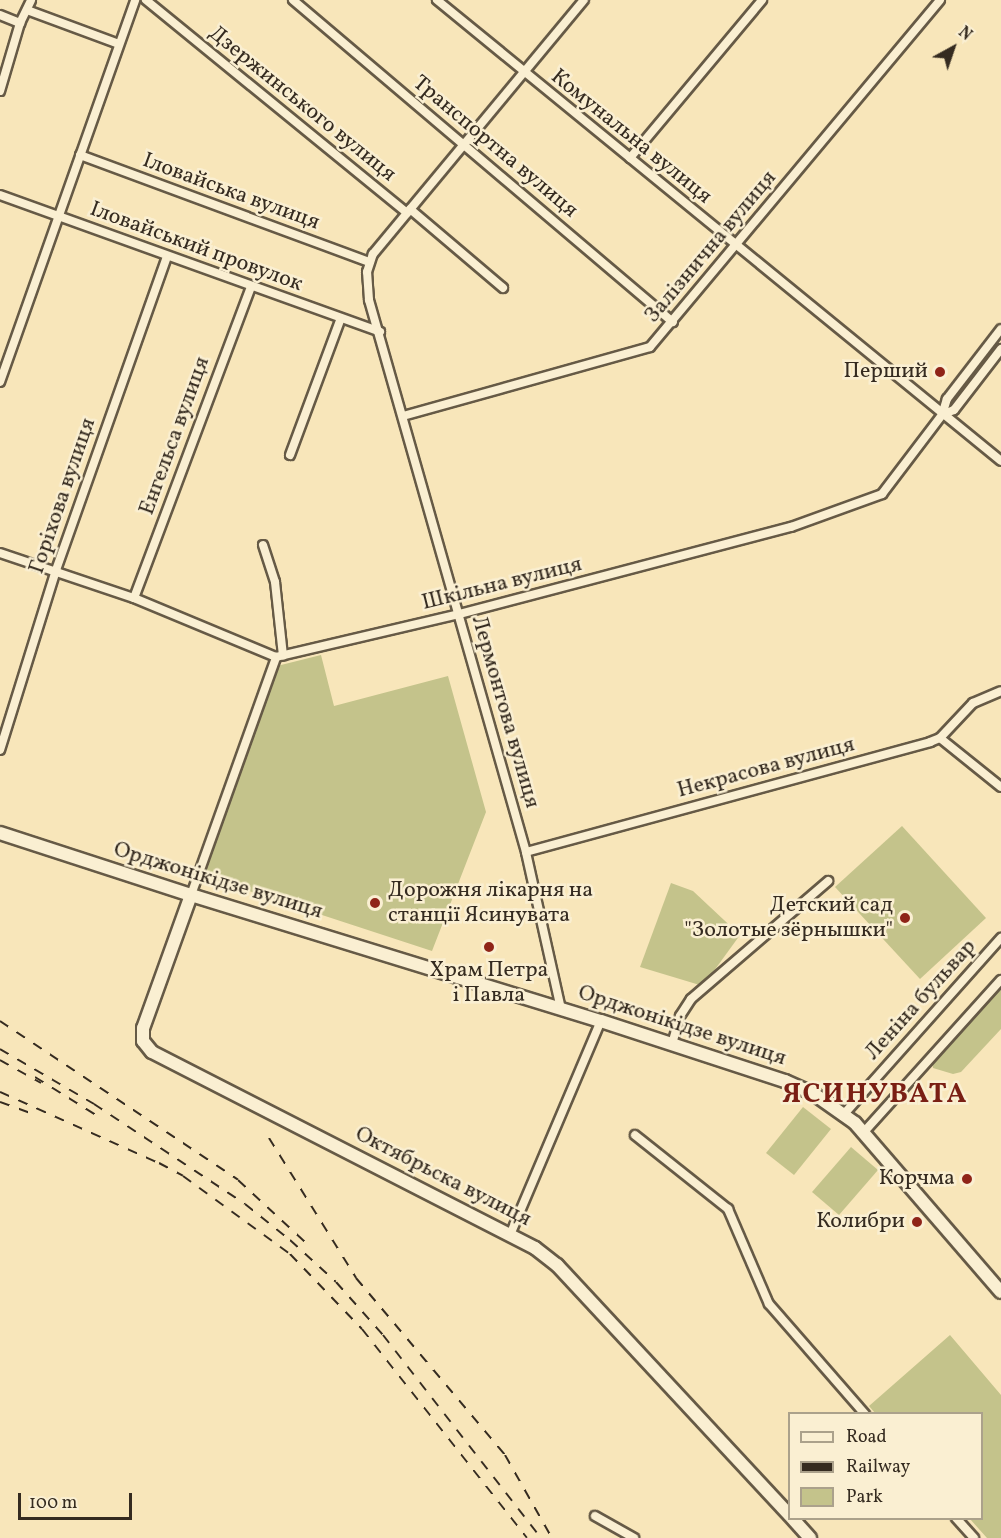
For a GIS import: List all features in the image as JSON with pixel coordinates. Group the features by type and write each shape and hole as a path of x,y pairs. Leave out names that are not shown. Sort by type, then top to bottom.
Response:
{"main road":[{"name":"Орджонікідзе вулиця","path":"0,833 191,895 601,1021 785,1081 814,1094 844,1114 863,1133 1001,1292"},
{"name":"Октябрьска вулиця","path":"191,895 143,1028 143,1041 152,1052 535,1248 557,1266 788,1514"},
{"name":"Октябрьска вулиця","path":"794,1520 810,1538"}],"street":[{"path":"0,91 21,23 31,0"},
{"path":"0,382 135,0"},
{"name":"Дзержинського вулиця","path":"146,0 503,288"},
{"name":"Транспортна вулиця","path":"293,0 673,322"},
{"name":"Комунальна вулиця","path":"437,0 1001,461"},
{"path":"372,258 585,0"},
{"path":"630,158 762,0"},
{"name":"Залізнична вулиця","path":"403,416 650,347 940,0"},
{"path":"27,10 119,44"},
{"path":"0,15 21,23"},
{"name":"Іловайська вулиця","path":"80,155 372,258"},
{"name":"Іловайський провулок","path":"0,195 380,332"},
{"name":"Горіхова вулиця","path":"0,750 56,570 167,256"},
{"name":"Лермонтова вулиця","path":"372,258 367,272 369,300 380,332 526,852 561,1009"},
{"name":"Енгельса вулиця","path":"134,598 251,286"},
{"path":"290,455 340,318"},
{"name":"Шкільна вулиця","path":"280,657 459,614 791,527 882,494 942,415 947,399 1001,329"},
{"name":"Шкільна вулиця","path":"942,415 954,410 1001,349"},
{"path":"191,895 280,657 275,582 262,545"},
{"path":"0,553 134,598 280,657"},
{"path":"1001,690 973,703 940,738 1001,788"},
{"name":"Некрасова вулиця","path":"526,852 940,738"},
{"path":"672,1044 680,1016 691,999 828,881"},
{"name":"Леніна бульвар","path":"844,1114 1001,938"},
{"name":"Леніна бульвар","path":"863,1133 1001,980"},
{"path":"510,1235 601,1021"},
{"path":"635,1135 728,1209 770,1304 863,1412"},
{"path":"595,1516 634,1538"},
{"path":"958,1520 974,1538"}],"green space":[{"path":"321,655 334,706 448,676 486,812 432,951 203,876 277,666"},
{"path":"902,826 986,918 920,979 835,887"},
{"path":"671,883 693,891 740,935 703,986 640,967"},
{"path":"1001,984 1001,1029 961,1072 953,1074 933,1068 932,1061"},
{"path":"803,1107 831,1129 794,1175 766,1153"},
{"path":"851,1147 878,1170 839,1215 812,1192"},
{"path":"950,1335 1001,1395 1001,1538 987,1538 971,1520 983,1520 983,1412 874,1412 869,1406"}],"railway":[{"path":"0,1021 238,1180 305,1242"},
{"path":"0,1049 94,1104 245,1204 290,1240 336,1282 383,1335 541,1538"},
{"path":"0,1060 41,1083"},
{"path":"35,1077 96,1115"},
{"path":"0,1092 159,1163 183,1176 290,1254 362,1329 527,1538"},
{"path":"0,1102 31,1113"},
{"path":"269,1138 356,1278 505,1455 552,1538"}],"place":[{"name":"Перший","path":"940,372"},
{"name":"Дорожня лікарня на станції Ясинувата","path":"375,903"},
{"name":"Детский сад \"Золотые зёрнышки\"","path":"905,918"},
{"name":"Храм Петра і Павла","path":"489,947"},
{"name":"Корчма","path":"967,1179"},
{"name":"Колибри","path":"917,1222"}],"district":[{"name":"ЯСИНУВАТА","path":"875,1095"}]}
